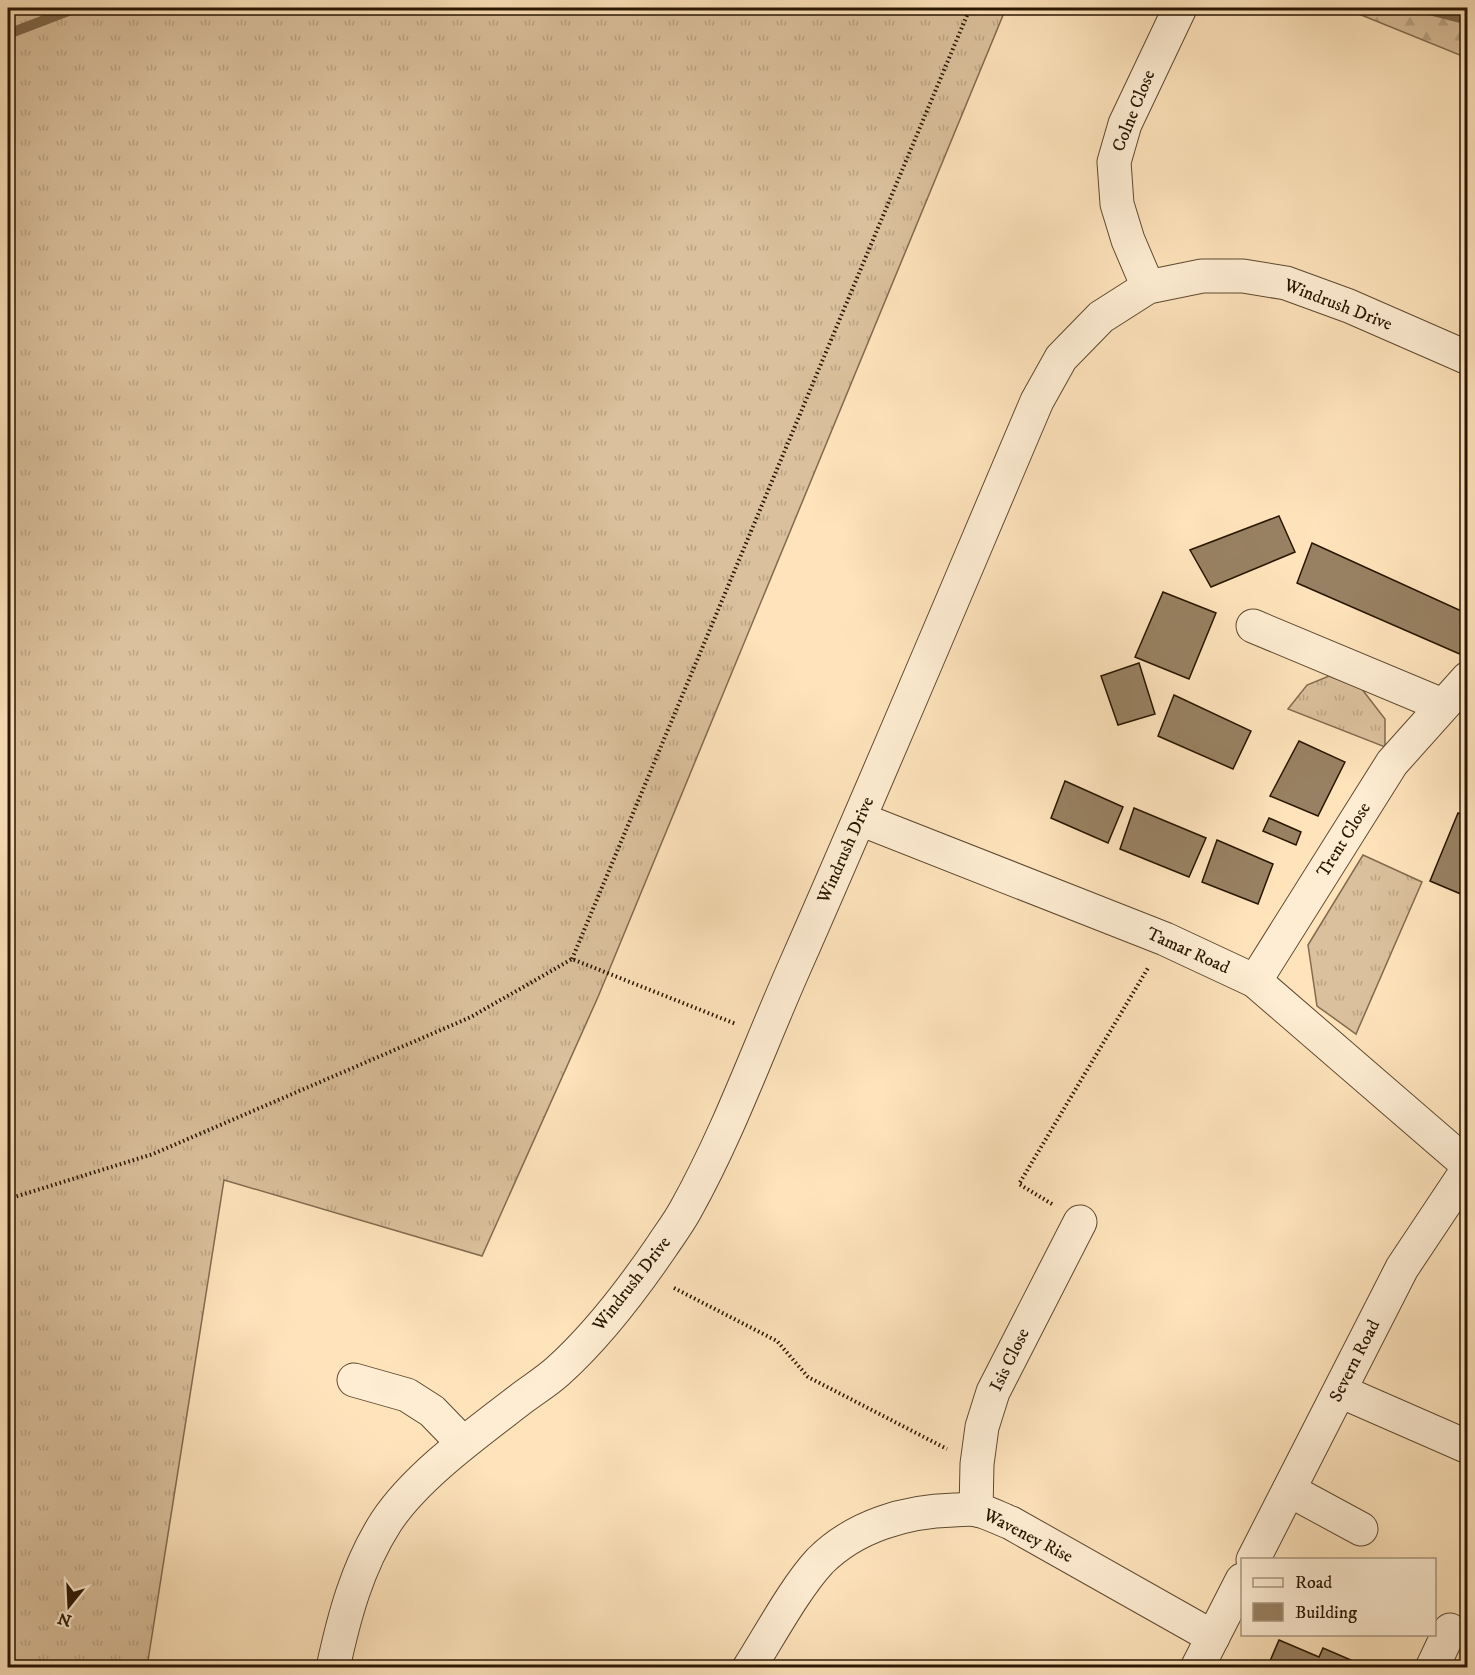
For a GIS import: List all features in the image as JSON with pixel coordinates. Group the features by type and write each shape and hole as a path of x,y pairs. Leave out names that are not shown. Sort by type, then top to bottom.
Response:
{"street":[{"name":"Colne Close","path":"1148,287 1128,240 1117,204 1114,162 1125,124 1180,8"},
{"name":"Windrush Drive","path":"333,1668 342,1626 355,1585 372,1546 388,1518 412,1490 463,1443 557,1372 602,1324 644,1272 686,1211 720,1141 764,1035 860,819 1037,401 1061,358 1101,317 1148,287 1202,276 1243,276 1286,283 1349,306 1467,358"},
{"path":"1253,626 1442,705"},
{"name":"Trent Close","path":"1255,981 1392,763 1467,678"},
{"name":"Tamar Road","path":"860,819 1165,939 1255,981 1467,1167"},
{"name":"Severn Road","path":"1254,1558 1402,1268 1467,1167"},
{"name":"Isis Close","path":"976,1510 976,1464 982,1427 993,1392 1080,1222"},
{"path":"354,1380 407,1395 432,1411 463,1443"},
{"path":"1340,1391 1467,1447"},
{"path":"1289,1490 1361,1529"},
{"name":"Waveney Rise","path":"749,1668 820,1561 845,1542 874,1525 909,1514 945,1510 976,1510 1011,1523 1213,1637"},
{"path":"1197,1668 1241,1582"},
{"path":"1431,1668 1450,1630"}],"path":[{"path":"8,1199 164,1149 471,1017 572,959 970,8"},
{"path":"1080,1222 1019,1184 1165,939"},
{"path":"572,959 764,1035"},
{"path":"644,1272 777,1341 808,1377 976,1464"}],"green space":[{"path":"8,8 73,8 47,19 77,8 1006,8 598,997 482,1256 224,1180 147,1667 8,1667"},
{"path":"1344,8 1467,8 1467,58"},
{"path":"1329,676 1361,688 1385,719 1385,747 1288,709 1307,685"},
{"path":"1363,855 1422,882 1356,1034 1317,1006 1308,945"}],"building":[{"path":"1279,516 1295,552 1211,587 1190,550"},
{"path":"1312,543 1468,614 1468,644 1462,655 1297,583"},
{"path":"1163,592 1216,613 1189,679 1135,657"},
{"path":"1139,663 1155,714 1118,725 1101,676"},
{"path":"1174,695 1251,731 1233,769 1158,736"},
{"path":"1299,741 1345,762 1318,816 1270,796"},
{"path":"1065,781 1123,807 1108,843 1051,818"},
{"path":"1134,808 1206,838 1189,877 1120,849"},
{"path":"1458,813 1468,817 1468,897 1430,881"},
{"path":"1269,818 1301,832 1296,845 1263,831"},
{"path":"1217,840 1273,864 1258,904 1202,882"},
{"path":"1279,1640 1319,1657 1323,1648 1367,1667 1267,1668"}],"waterway":[{"path":"8,34 76,8"},
{"path":"1421,8 1468,20"}]}
